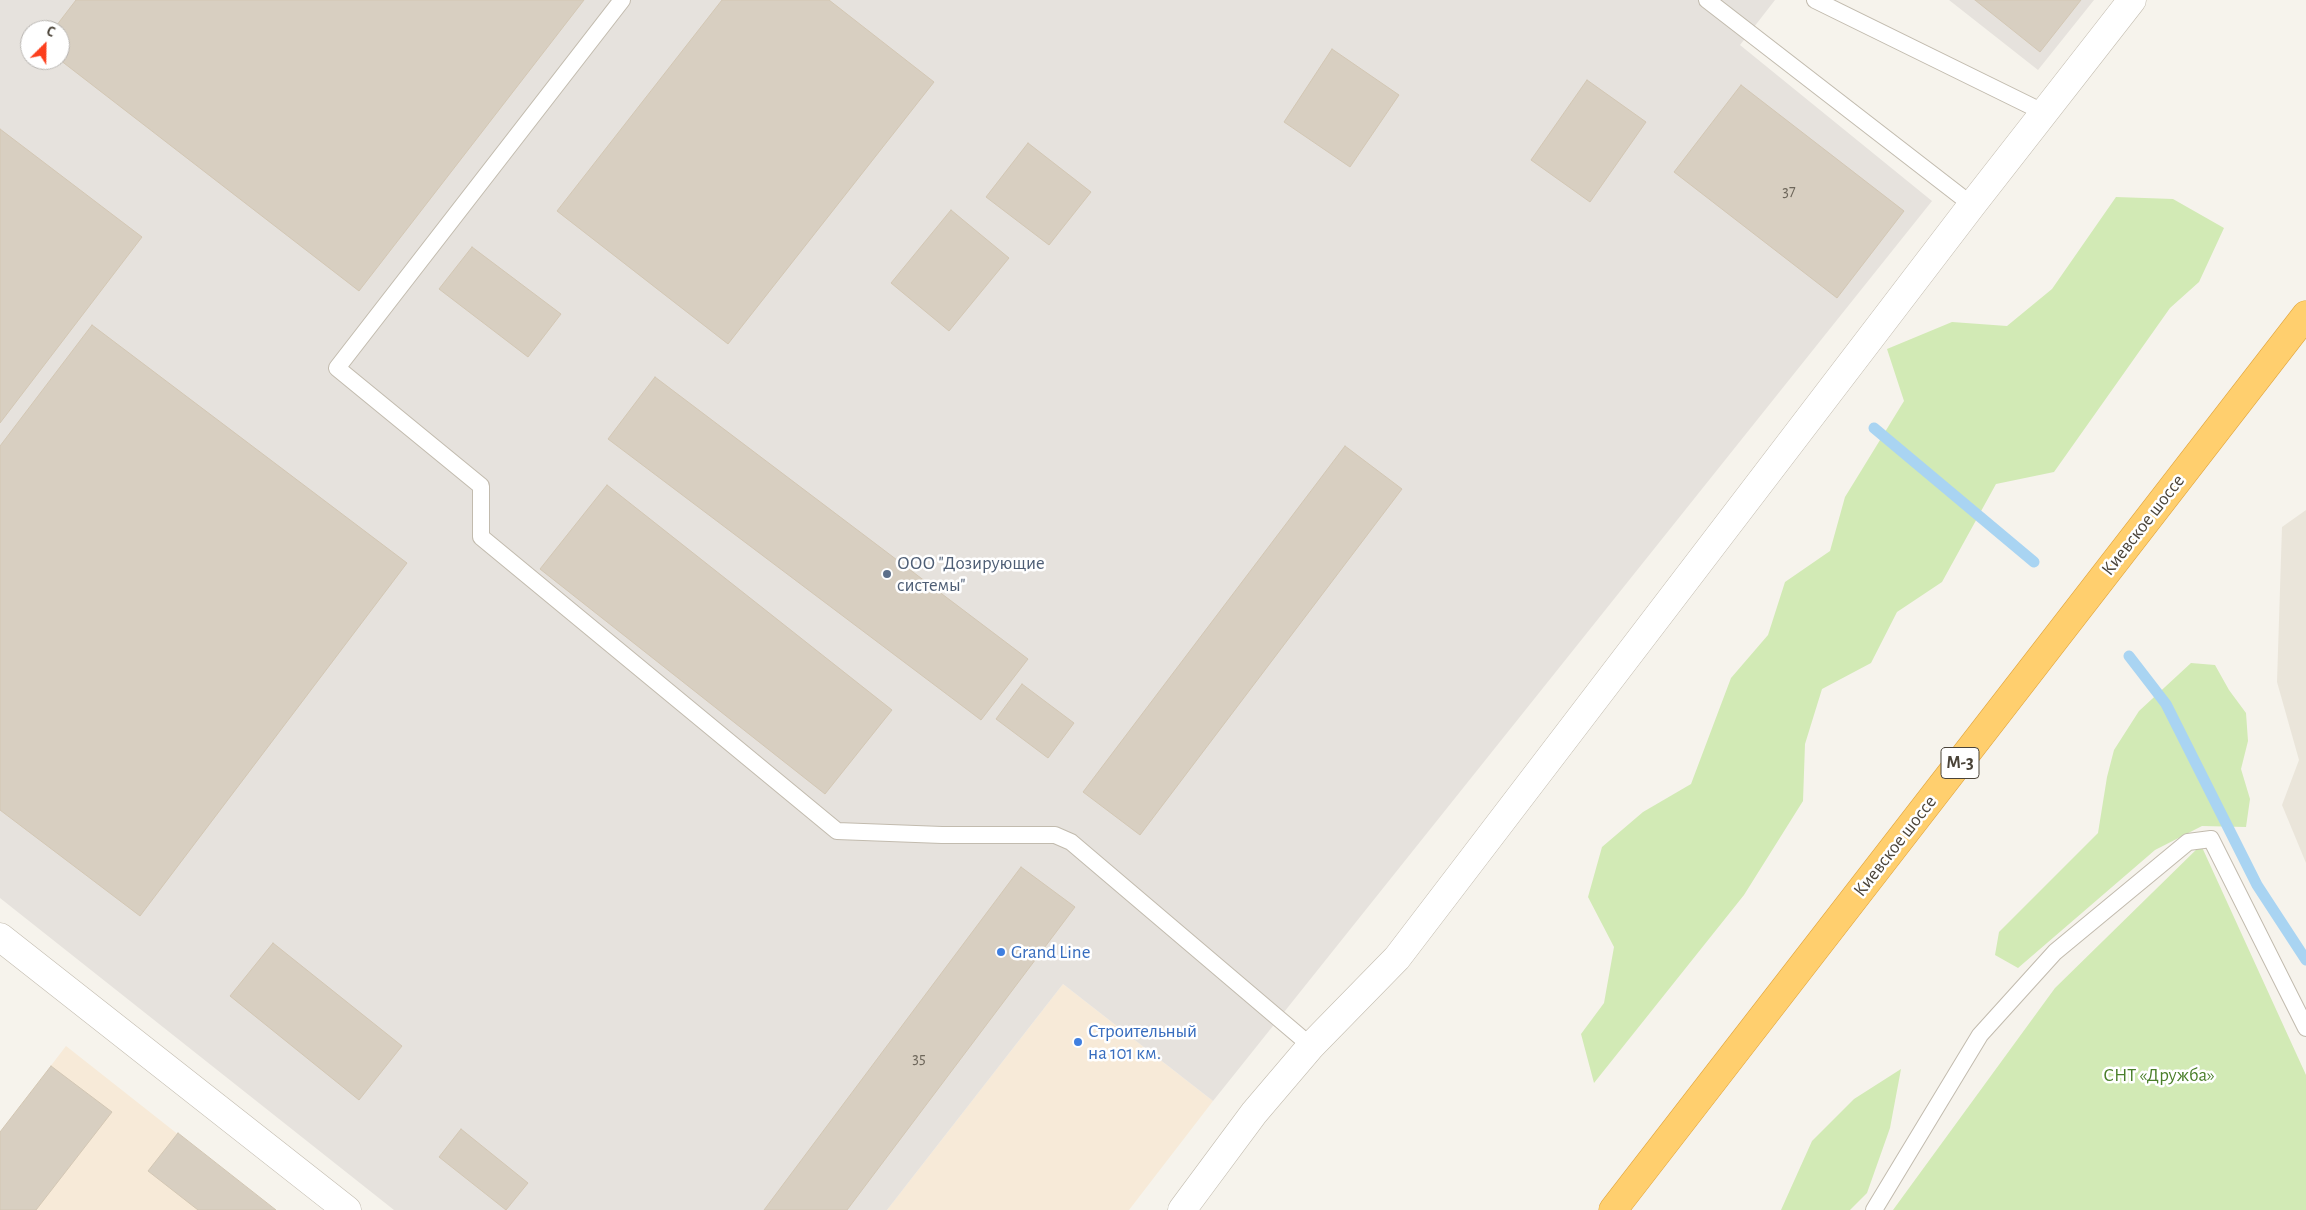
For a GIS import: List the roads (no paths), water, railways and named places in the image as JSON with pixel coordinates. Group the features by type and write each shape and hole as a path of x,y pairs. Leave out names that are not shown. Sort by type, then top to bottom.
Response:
{"highway":[{"name":"Киевское шоссе","path":"1613,1210 2306,315"}],"street":[{"path":"1182,1210 1254,1113 1311,1046 1397,958 1972,205 2132,0"},
{"path":"0,937 347,1210"}],"lane":[{"path":"622,0 337,368 481,486 481,537 837,831 942,835 1054,834 1071,842 1311,1046"},
{"path":"1707,0 1972,205"},
{"path":"1815,0 2045,113"},
{"path":"1874,1210 1980,1036 2055,952 2188,842 2211,839 2306,1028"}],"waterway":[{"path":"1874,428 2034,562"},
{"path":"2129,656 2166,704 2257,885 2306,960"}],"place":[{"name":"ООО \"Дозирующие системы\"","path":"887,574"},
{"name":"Grand Line","path":"1001,952"},
{"name":"Строительный на 101 км.","path":"1078,1042"}],"park label":[{"name":"СНТ «Дружба»","path":"2159,1075"}]}
